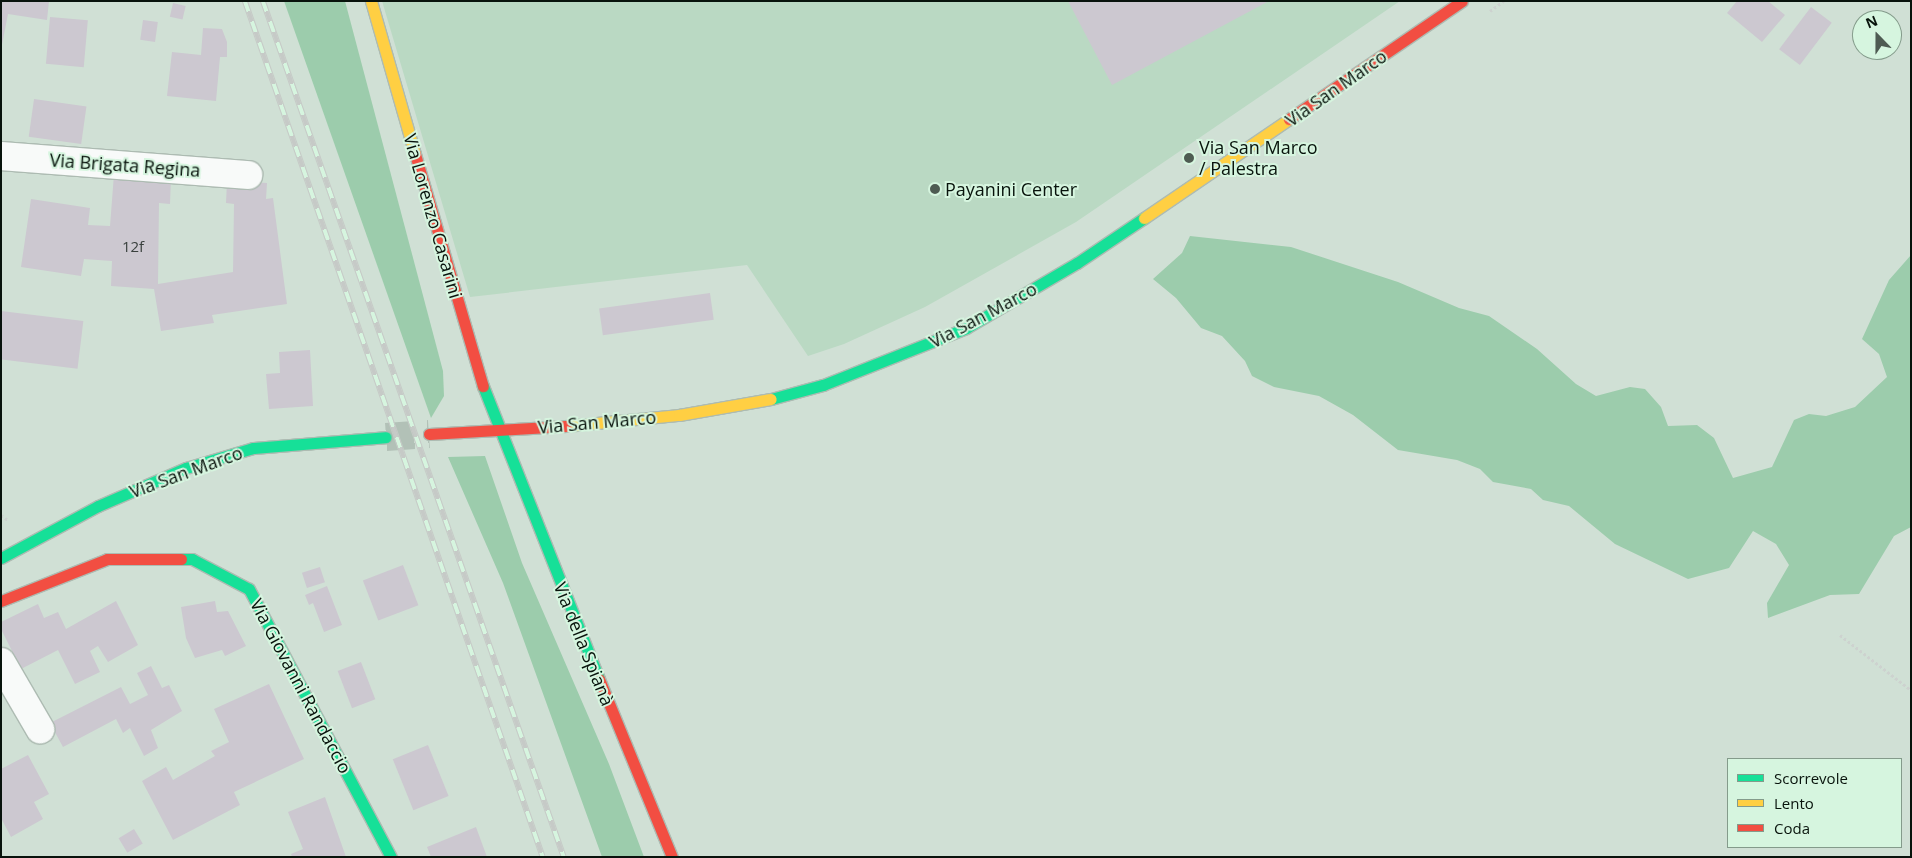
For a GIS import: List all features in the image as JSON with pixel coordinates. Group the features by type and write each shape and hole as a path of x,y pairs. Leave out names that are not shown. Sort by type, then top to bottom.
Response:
{"main road":[{"name":"Via Lorenzo Casarini","path":"371,1 472,353 500,430"},
{"name":"Via San Marco","path":"429,434 679,415 765,400 823,385 922,348 966,328 1077,263 1462,1"},
{"name":"Via della Spianà","path":"500,430 552,566 672,857"},
{"name":"Via San Marco","path":"1,558 98,506 150,481 204,462 254,448 286,443 386,437"},
{"name":"Via Giovanni Randaccio","path":"1,601 107,559 192,559 249,589 391,857"}],"street":[{"name":"Via Brigata Regina","path":"1,156 248,175"},
{"path":"1,662 40,729"}],"path":[{"path":"1840,635 1911,690"}],"green space":[{"path":"284,1 345,1 443,371 444,396 431,418"},
{"name":"Payanini Center","path":"382,1 1400,1 1076,222 925,307 844,344 808,356 747,265 470,297"},
{"path":"1190,236 1291,247 1398,282 1459,308 1489,316 1537,349 1576,384 1596,396 1630,387 1645,389 1661,407 1668,426 1697,425 1714,438 1733,478 1772,467 1794,420 1809,414 1826,416 1855,407 1887,377 1879,354 1862,339 1889,280 1911,255 1911,527 1894,536 1859,594 1830,595 1768,618 1767,603 1789,565 1776,544 1753,531 1729,568 1688,579 1615,544 1569,506 1543,500 1531,489 1493,482 1480,469 1457,460 1398,450 1353,415 1319,396 1274,387 1252,376 1245,361 1222,336 1201,328 1176,298 1153,279 1182,253"},
{"path":"485,456 522,563 609,764 644,857 602,857 503,583 448,457"}],"building":[{"path":"1,1 49,1 47,20 8,14 1,50"},
{"path":"1068,1 1269,1 1112,85"},
{"path":"1737,1 1768,1 1785,15 1762,42 1727,13"},
{"path":"173,3 186,6 183,20 170,17"},
{"path":"1811,7 1832,23 1800,65 1779,49"},
{"path":"50,17 88,20 84,67 46,64"},
{"path":"143,20 158,22 155,42 140,40"},
{"path":"203,28 222,29 227,42 227,57 220,57 216,101 167,96 172,52 201,55"},
{"path":"34,99 86,106 81,144 29,137"},
{"path":"114,174 171,178 170,204 159,203 158,284 233,272 234,204 226,203 227,181 267,183 266,199 273,198 287,304 212,315 214,323 161,331 154,289 111,286 112,261 84,259 81,276 21,267 31,199 90,208 88,225 110,226"},
{"path":"710,293 714,320 603,335 599,309"},
{"path":"1,311 83,321 78,369 1,359"},
{"path":"310,350 313,406 269,409 266,374 280,373 279,352"},
{"path":"403,565 418,605 378,621 363,580"},
{"path":"320,567 325,582 307,588 302,573"},
{"path":"327,586 342,625 324,632 313,603 309,605 305,595"},
{"path":"116,601 138,645 108,662 98,646 90,651 100,672 75,684 58,650 21,669 1,629 1,622 38,604 44,618 58,612 66,629"},
{"path":"215,601 217,612 228,611 246,646 225,656 222,650 195,658 186,638 181,607"},
{"path":"361,662 375,699 352,708 338,671"},
{"path":"151,666 162,688 169,685 182,711 151,730 158,748 144,756 130,728 123,733 116,719 63,747 50,723 121,687 130,704 148,695 137,673"},
{"path":"269,684 304,759 234,792 240,805 173,840 142,781 166,767 173,780 215,756 211,751 229,742 214,709"},
{"path":"428,745 449,796 413,810 393,759"},
{"path":"28,755 49,794 34,802 43,819 11,837 1,818 1,769"},
{"path":"325,797 346,857 292,857 291,854 303,849 288,812"},
{"path":"476,827 487,857 431,857 427,847"},
{"path":"134,829 143,844 127,853 119,838"}],"tunnel":[{"path":"386,437 429,434"}],"railway":[{"path":"245,1 543,857"},
{"path":"263,1 564,857"}],"traffic: fast":[{"path":"771,399 823,385 966,328 1077,263 1144,218"},
{"path":"483,386 599,679"},
{"path":"1,558 98,506 186,468 253,448 386,437"},
{"path":"181,559 192,559 249,589 391,857"}],"traffic: slow":[{"path":"371,1 415,154"},
{"path":"1144,218 1289,119"},
{"path":"566,426 679,415 771,399"}],"traffic: jam":[{"path":"1289,119 1462,1"},
{"path":"415,154 483,386"},
{"path":"429,434 566,426"},
{"path":"1,601 107,559 181,559"},
{"path":"599,679 672,857"}],"place":[{"name":"Via San Marco / Palestra","path":"1189,158"},
{"name":"Payanini Center","path":"935,189"}]}
